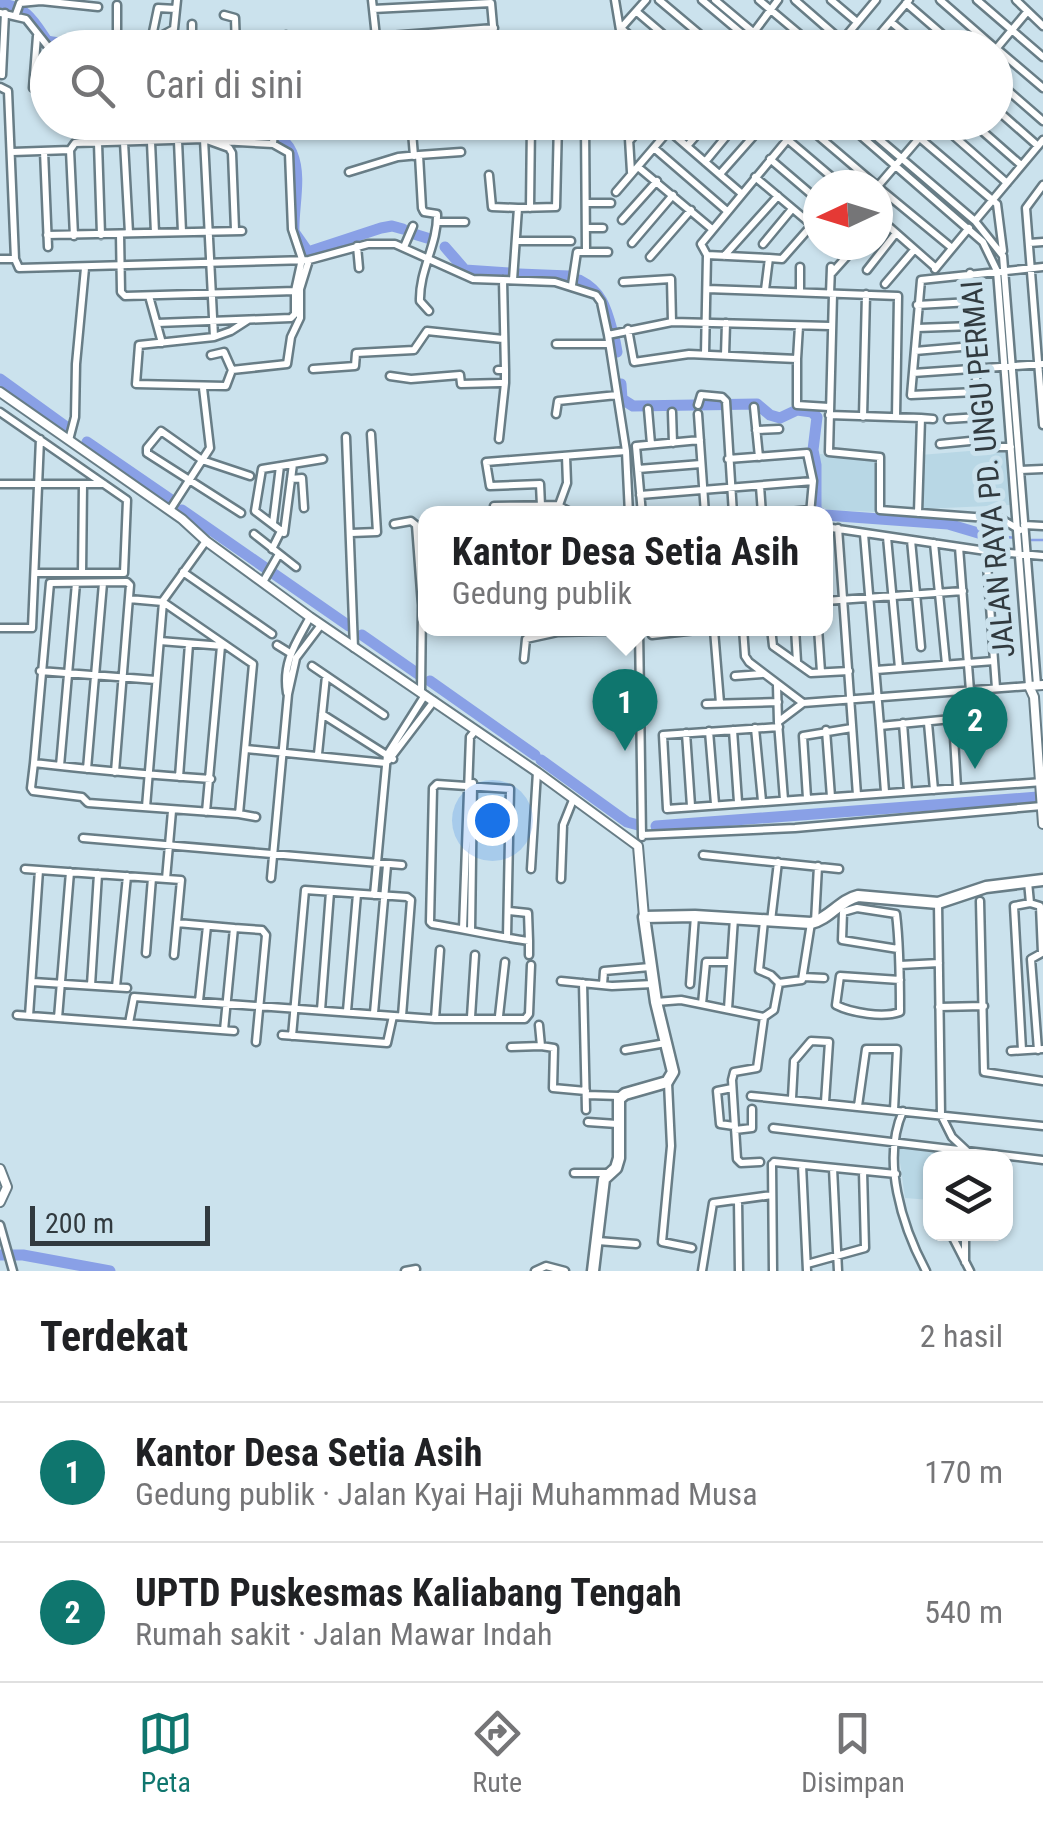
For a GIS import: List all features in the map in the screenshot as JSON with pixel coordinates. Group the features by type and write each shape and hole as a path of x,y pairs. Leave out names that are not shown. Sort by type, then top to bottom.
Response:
{"main road":[{"path":"593,1271 603,1186 619,1158 621,1096 668,1082 673,1072 652,984 644,917 813,922 858,896 938,903 980,888 1043,880"}],"street":[{"path":"615,0 623,30"},
{"path":"621,28 646,0"},
{"path":"659,0 695,30"},
{"path":"702,0 744,30"},
{"path":"715,0 746,30"},
{"path":"760,0 794,30"},
{"path":"755,30 778,0"},
{"path":"796,0 825,30"},
{"path":"832,0 858,22"},
{"path":"940,0 974,30"},
{"path":"978,0 1012,30 1027,12"},
{"path":"1016,0 1043,26"},
{"path":"2,75 2,13 41,1 98,7"},
{"path":"851,30 871,2"},
{"path":"883,30 908,2 938,30"},
{"path":"375,30 372,5 490,3 494,28 468,30"},
{"path":"153,30 158,8 177,4 174,30"},
{"path":"117,5 117,30"},
{"path":"17,9 34,30"},
{"path":"637,12 658,30"},
{"path":"224,15 235,18 235,30"},
{"path":"890,22 900,30"},
{"path":"192,24 192,30"},
{"path":"1013,31 1043,57"},
{"path":"1013,63 1043,88"},
{"path":"0,86 8,90 16,259 21,268 306,260 382,243 404,246 464,276 572,285 598,298 608,335 626,451 629,506"},
{"path":"1013,94 1043,120"},
{"path":"928,278 1041,144 1013,123"},
{"path":"74,236 70,150 76,143 178,140 182,232"},
{"path":"204,140 214,337"},
{"path":"48,235 238,230 232,152 207,140"},
{"path":"221,140 254,140"},
{"path":"232,370 288,363 291,336 300,318 306,260 292,229 291,158 275,140"},
{"path":"414,140 422,208 424,212 437,213 420,298 429,311"},
{"path":"530,208 531,140"},
{"path":"489,176 492,207 556,207 558,140"},
{"path":"585,140 586,252"},
{"path":"616,192 660,140"},
{"path":"680,140 742,193"},
{"path":"687,146 692,140"},
{"path":"705,162 723,140"},
{"path":"720,174 749,140"},
{"path":"705,354 707,255 701,244 786,140 822,170"},
{"path":"823,140 858,170"},
{"name":"JALAN RAYA PD. UNGU PERMAI","path":"869,140 972,224 1003,256 1011,447 1021,534"},
{"name":"JALAN RAYA PD. UNGU PERMAI","path":"877,140 899,162"},
{"path":"892,170 917,140"},
{"path":"921,140 999,209 1003,256"},
{"path":"957,140 1007,182"},
{"path":"993,140 1021,165"},
{"path":"629,141 631,173"},
{"path":"124,142 122,294 295,291"},
{"path":"151,142 154,233"},
{"path":"98,143 100,235"},
{"path":"654,148 727,212"},
{"path":"12,152 70,150"},
{"path":"44,151 48,247"},
{"path":"349,172 417,156 461,152"},
{"path":"770,160 803,188"},
{"path":"638,167 712,229"},
{"path":"0,170 12,169"},
{"path":"755,177 803,219"},
{"path":"622,220 657,181"},
{"path":"1043,185 1026,206 1040,341 1043,425"},
{"path":"632,244 673,195"},
{"path":"724,256 778,196"},
{"path":"893,199 952,248"},
{"path":"586,203 611,203"},
{"path":"514,280 518,208"},
{"path":"650,257 690,210"},
{"path":"763,244 792,210"},
{"path":"437,222 465,222"},
{"name":"JALAN RAYA PD. UNGU PERMAI","path":"972,224 1001,271"},
{"path":"404,246 413,226"},
{"path":"587,228 603,228"},
{"path":"893,230 936,268"},
{"path":"867,270 896,233"},
{"path":"707,255 782,259 803,239"},
{"path":"518,242 571,241"},
{"path":"1029,243 1043,242"},
{"path":"357,246 359,268"},
{"path":"885,284 914,250"},
{"path":"572,285 577,252 608,252"},
{"path":"764,290 769,258"},
{"path":"0,260 16,259"},
{"path":"157,323 292,317 295,291 306,260"},
{"path":"841,260 831,270 829,452 880,456 880,510 1002,519 1021,534 1043,526"},
{"path":"800,267 800,292"},
{"path":"70,436 75,417 85,268"},
{"path":"976,392 913,398 921,280 1043,268"},
{"path":"970,273 981,448 1011,447"},
{"path":"623,282 671,279 672,322"},
{"path":"499,439 505,382 503,280"},
{"path":"707,289 898,298 896,417"},
{"path":"863,416 866,294"},
{"path":"149,296 162,343"},
{"path":"918,305 972,302"},
{"path":"211,355 223,352 232,370 228,385 202,388 136,384 137,348 214,337 249,319"},
{"path":"608,335 672,322 830,326"},
{"path":"726,323 726,355"},
{"path":"799,326 797,405 863,416 933,419"},
{"path":"917,328 973,326"},
{"path":"628,330 634,362 705,354 797,359"},
{"path":"312,369 354,366 356,353 414,350 427,331 503,338"},
{"path":"556,344 609,344"},
{"path":"915,351 974,346"},
{"path":"913,373 1041,365"},
{"name":"JALAN RAYA PD. UNGU PERMAI","path":"1008,367 1020,470 1021,534 1036,686 1043,824"},
{"path":"390,376 411,379 460,374 462,384 505,382"},
{"path":"172,507 210,446 202,388"},
{"path":"0,392 172,507 206,541 310,617 354,648 423,686 434,701 638,846"},
{"path":"556,414 558,401 617,395"},
{"path":"698,405 701,395 722,396 732,506"},
{"path":"754,407 758,456"},
{"path":"648,409 651,444"},
{"path":"0,412 127,500 126,570 122,574 36,574"},
{"path":"672,412 673,442"},
{"path":"698,414 704,506"},
{"path":"918,513 921,418"},
{"path":"948,419 979,418"},
{"path":"756,430 779,428"},
{"path":"240,513 147,452 147,448 161,431 202,460 250,476"},
{"path":"351,533 376,532 371,434"},
{"path":"346,437 354,648"},
{"path":"0,628 32,628 40,439"},
{"path":"641,506 636,446 700,440"},
{"path":"940,444 980,440"},
{"path":"541,506 540,484 490,486 486,462 626,451"},
{"path":"728,459 805,452 811,459 814,481 811,506"},
{"path":"494,506 558,506 567,483 566,456"},
{"path":"293,464 284,533 256,511 262,469 323,459"},
{"path":"638,469 702,464"},
{"path":"273,524 280,466"},
{"path":"1020,470 1043,468"},
{"path":"291,479 302,478 304,508"},
{"path":"640,496 814,481"},
{"path":"0,484 104,484"},
{"path":"82,484 82,573"},
{"path":"760,486 764,506"},
{"path":"1002,519 1016,510"},
{"path":"394,524 411,521 416,525 418,552"},
{"path":"833,528 1043,556"},
{"path":"838,528 857,795"},
{"path":"262,582 282,530"},
{"path":"254,534 296,568"},
{"path":"864,534 885,792"},
{"path":"887,537 899,668"},
{"path":"911,540 921,647"},
{"path":"146,807 162,602 206,541"},
{"path":"934,543 946,664"},
{"path":"959,547 973,729"},
{"path":"986,551 996,688"},
{"path":"182,572 272,634"},
{"path":"115,772 128,582 48,584 32,790 82,796 88,804 256,817"},
{"path":"60,766 76,583"},
{"path":"87,769 103,583"},
{"path":"833,601 962,591"},
{"path":"128,599 162,602 254,666 239,814"},
{"path":"288,694 286,671 290,653 310,617"},
{"path":"272,878 288,694 296,658 321,625"},
{"path":"406,732 423,686 422,636"},
{"path":"524,659 526,638 537,636"},
{"path":"640,636 642,830 638,846 644,917"},
{"path":"715,636 720,704"},
{"path":"744,636 745,657 803,704"},
{"path":"772,636 778,650 811,673 849,671"},
{"path":"796,636 797,663"},
{"path":"819,636 821,672"},
{"path":"160,642 225,646"},
{"path":"179,777 189,644"},
{"path":"778,650 796,644"},
{"path":"277,645 290,653"},
{"path":"206,812 225,646"},
{"path":"876,670 994,661"},
{"path":"312,666 384,715"},
{"path":"40,671 156,680"},
{"path":"318,754 326,674"},
{"path":"735,676 764,674"},
{"path":"777,684 784,800"},
{"path":"1036,686 803,704 779,724 666,734 662,739 667,809 885,792 1042,785"},
{"path":"374,895 388,759 434,701"},
{"path":"706,704 778,702"},
{"path":"322,714 388,759"},
{"path":"880,726 972,718"},
{"path":"952,719 957,788"},
{"path":"928,722 934,790"},
{"path":"903,724 908,791"},
{"path":"755,728 762,801"},
{"path":"807,798 803,736 852,728"},
{"path":"732,730 738,802"},
{"path":"826,730 831,797"},
{"path":"467,930 470,737 475,731"},
{"path":"710,731 715,804"},
{"path":"686,732 692,806"},
{"path":"246,749 388,759"},
{"path":"34,763 211,779"},
{"path":"531,869 537,772"},
{"path":"507,937 512,793 506,786 437,784 433,788 428,919 432,924 507,937 529,940"},
{"path":"561,879 563,824 573,800"},
{"path":"642,830 795,828 1042,805"},
{"path":"166,879 172,810"},
{"path":"83,838 402,865"},
{"path":"702,855 839,868"},
{"path":"778,862 760,972 772,975 779,983"},
{"path":"374,1014 387,865"},
{"path":"779,983 801,982 803,976 818,866"},
{"path":"24,869 181,880 174,956"},
{"path":"29,1016 39,870"},
{"path":"58,1018 70,872"},
{"path":"91,985 98,874"},
{"path":"116,987 128,876"},
{"path":"146,954 152,878"},
{"path":"1028,882 1030,903"},
{"path":"302,892 357,894 407,897 412,904 397,1016 387,1043 287,1036 295,1008 302,892"},
{"path":"321,1010 330,892"},
{"path":"347,1011 357,894"},
{"path":"980,901 986,1074 1043,1081"},
{"path":"938,903 941,1114 952,1137 964,1151"},
{"path":"1011,1051 1040,1049 1031,958 1042,953 1040,906 1030,903 1014,906 1022,1050"},
{"path":"898,949 844,940 844,912 857,908 895,913 900,965 900,980 899,1014 860,1012 836,1005 840,976 900,980"},
{"path":"128,1022 132,998 435,1018 528,1017 528,913 509,911"},
{"path":"690,984 695,916"},
{"path":"728,1009 734,918"},
{"path":"177,923 262,930 266,935 256,1042"},
{"path":"199,1001 207,926"},
{"path":"224,1030 234,928"},
{"path":"435,1018 440,950"},
{"path":"471,1017 475,955"},
{"path":"499,1016 505,962"},
{"path":"702,1004 706,962 730,962"},
{"path":"900,965 939,963"},
{"path":"603,985 604,971 650,967"},
{"path":"803,976 824,978"},
{"path":"561,981 652,984"},
{"path":"33,982 127,988"},
{"path":"583,982 586,1110"},
{"path":"656,1002 681,1000 764,1018 773,1013 779,983"},
{"path":"940,1007 984,1006"},
{"path":"16,1015 234,1031"},
{"path":"760,1162 739,1162 732,1088 734,1072 757,1068 764,1018"},
{"path":"539,1025 541,1046"},
{"path":"792,1098 796,1059 811,1041 829,1042 825,1102"},
{"path":"625,1050 666,1042"},
{"path":"512,1047 554,1048 553,1088 621,1096"},
{"path":"858,1106 866,1048 897,1049 898,1111 892,1144 905,1221 922,1270"},
{"path":"668,1082 671,1146 662,1242 692,1248"},
{"path":"732,1088 716,1091 720,1124 752,1128 752,1109"},
{"path":"751,1096 1043,1126"},
{"path":"588,1122 618,1124"},
{"path":"773,1128 951,1151"},
{"path":"1013,1158 1043,1160"},
{"path":"773,1271 773,1163 896,1174"},
{"path":"802,1165 807,1267 865,1248 862,1171"},
{"path":"832,1168 838,1271"},
{"path":"0,1169 7,1187 0,1202"},
{"path":"574,1173 608,1173"},
{"path":"702,1271 712,1205 772,1196"},
{"path":"738,1200 738,1271"},
{"path":"0,1225 13,1269"},
{"path":"598,1240 636,1244"},
{"path":"955,1241 968,1267"},
{"path":"966,1241 968,1267"},
{"path":"535,1271 546,1266 565,1271"},
{"path":"405,1271 416,1269"}],"shaded area":[{"path":"1006,448 1010,505 922,509 920,455"},
{"path":"820,454 878,458 876,512 819,506"},
{"path":"898,1148 924,1151 923,1199 905,1198"}],"waterway":[{"path":"0,4 23,11 39,30"},
{"path":"280,140 295,162 294,232 308,252 381,228 403,229"},
{"path":"414,234 427,238"},
{"path":"445,247 465,270 509,273"},
{"path":"519,274 569,276"},
{"path":"579,280 602,300 612,330"},
{"path":"615,341 617,352"},
{"path":"0,379 65,426"},
{"path":"621,384 622,399 633,406 757,404 780,418 797,410 812,412 817,417 813,450 816,506"},
{"path":"87,442 170,499"},
{"path":"182,510 349,626"},
{"path":"833,516 948,524 985,535"},
{"path":"985,535 1017,538"},
{"path":"1030,540 1043,540"},
{"path":"362,635 418,674"},
{"path":"430,681 535,755"},
{"path":"541,760 627,822 638,825"},
{"path":"656,826 1038,797"},
{"path":"0,1255 23,1255 110,1271"}],"place":[{"name":"Kantor Desa Setia Asih","path":"625,751"},
{"name":"UPTD Puskesmas Kaliabang Tengah","path":"975,769"}]}
